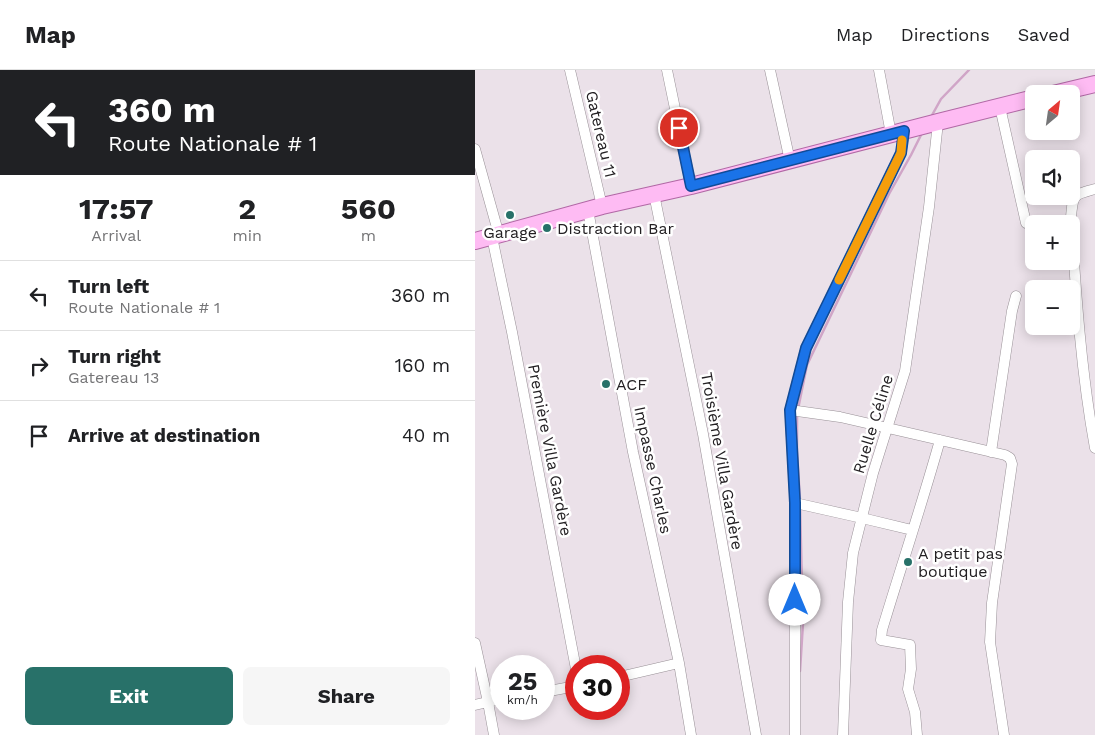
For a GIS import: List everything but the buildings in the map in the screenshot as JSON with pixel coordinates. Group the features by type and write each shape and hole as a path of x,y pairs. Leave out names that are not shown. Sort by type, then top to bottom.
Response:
{"main road":[{"path":"1080,88 1095,84"},
{"path":"475,241 595,208 691,186 1025,100"}],"street":[{"name":"Gatereau 11","path":"570,70 595,208"},
{"path":"667,70 691,186"},
{"path":"771,70 789,161"},
{"path":"795,735 795,503 790,410 806,348 901,153 897,132 879,70"},
{"path":"1000,107 1025,219"},
{"name":"Ruelle Céline","path":"843,735 848,602 853,553 873,473 905,371 929,207 938,122"},
{"name":"Première Villa Gardère","path":"475,150 495,236 573,655"},
{"path":"1095,189 1078,194 1074,198 1071,217 1077,307 1088,410 1095,448"},
{"name":"Troisième Villa Gardère","path":"654,194 703,434 756,735"},
{"name":"Impasse Charles","path":"595,208 633,452 679,663 691,735"},
{"path":"991,452 1016,296"},
{"path":"790,410 840,417 1005,454 1009,458 1012,464 992,603 990,642 1004,735"},
{"path":"917,735 915,712 908,690 911,669 910,645 881,640 882,630 940,440"},
{"path":"795,503 913,530"},
{"path":"475,643 494,735"},
{"path":"630,674 679,663"},
{"path":"475,705 488,702"}],"waterway":[{"path":"931,117 941,99 969,70"},
{"path":"798,409 807,365 889,194 921,135"},
{"path":"797,414 800,501"},
{"path":"800,506 803,623 800,671"}],"slow traffic":[{"path":"839,280 901,153 902,140"}],"place":[{"name":"Garage","path":"510,215"},
{"name":"Distraction Bar","path":"547,228"},
{"name":"ACF","path":"606,384"},
{"name":"A petit pas boutique","path":"908,562"}],"route":[{"path":"679,128 691,186 904,131 901,153 806,348 790,410 795,503 795,600"}]}
